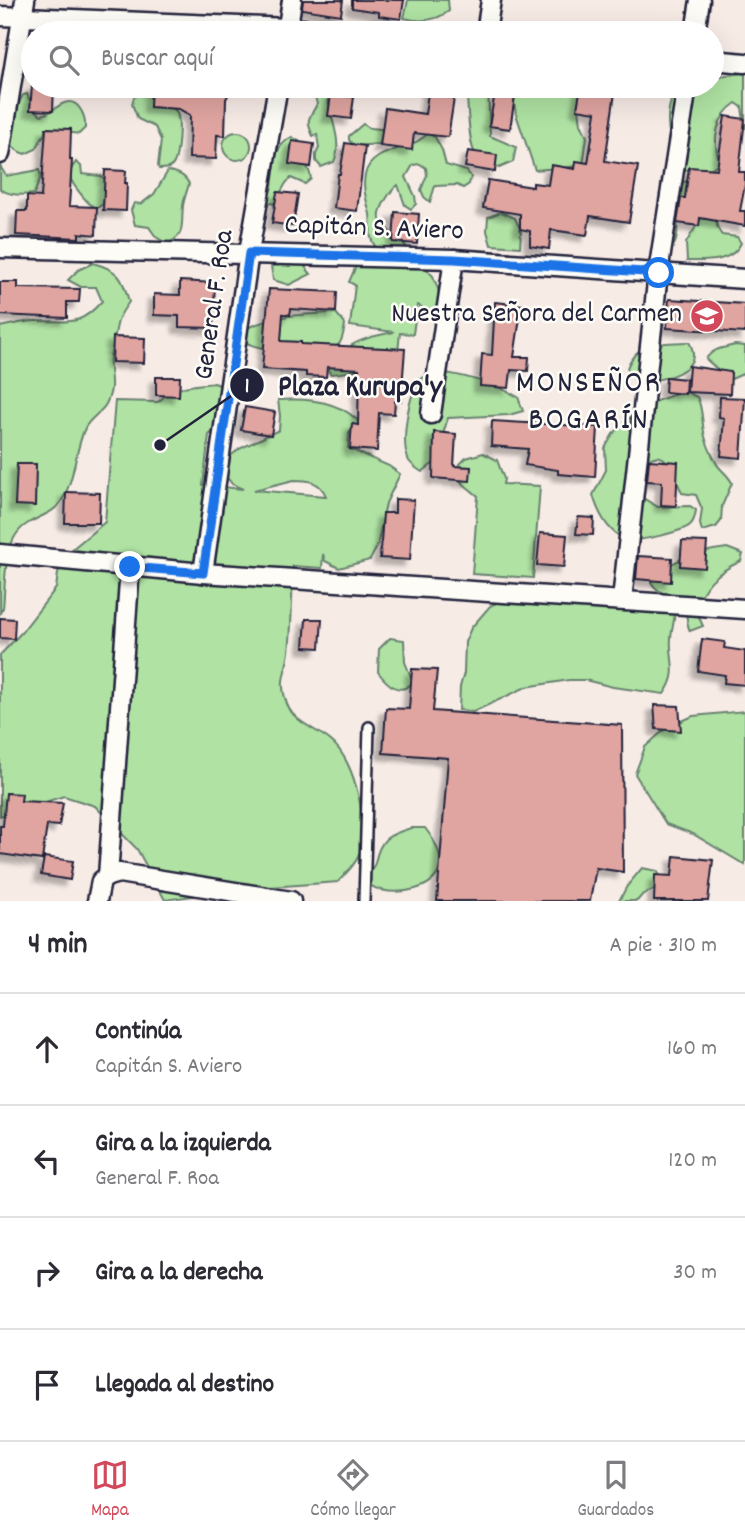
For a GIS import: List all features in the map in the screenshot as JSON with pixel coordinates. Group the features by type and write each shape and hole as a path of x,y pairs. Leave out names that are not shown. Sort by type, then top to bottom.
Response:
{"street":[{"path":"289,21 292,0"},
{"path":"488,21 491,0"},
{"path":"697,21 700,0"},
{"path":"0,16 24,9 167,21"},
{"path":"0,154 21,27"},
{"path":"724,61 745,63"},
{"name":"General F. Roa","path":"203,573 249,253 276,98"},
{"path":"622,600 659,273 685,98"},
{"name":"Capitán S. Aviero","path":"0,248 454,259 745,279"},
{"path":"431,414 454,259"},
{"path":"0,554 203,573 745,609"},
{"path":"108,876 130,567"},
{"path":"97,901 101,881 119,873 291,901"}],"lane":[{"path":"364,901 369,727"}],"green space":[{"path":"408,0 448,0 449,11 427,20 404,18"},
{"path":"745,73 745,129 742,107 736,103 720,121 716,146 720,162 712,168 682,170 669,129 672,98 724,98 724,76"},
{"path":"22,98 29,98 33,108 41,115 62,104 72,103 80,108 85,128 79,134 47,129 36,149 25,154 13,147 11,142"},
{"path":"134,98 158,98 177,113 177,153 174,163 168,168 159,169 158,166 161,140 155,127 138,119 132,104"},
{"path":"315,98 328,98 337,144 334,162 321,167 316,161 319,148 317,134 313,136 309,126 310,116 317,104"},
{"path":"467,98 488,98 490,136 516,147 513,162 499,168 480,157 473,148"},
{"path":"513,98 581,98 581,124 587,137 583,166 535,170"},
{"path":"363,124 381,129 383,132 380,144 354,146 349,136"},
{"path":"237,132 247,136 251,146 247,156 237,160 227,156 223,146 227,136"},
{"path":"428,134 435,137 446,165 467,171 471,177 469,184 463,188 457,185 435,186 430,202 421,190 427,175 426,168 420,164 413,165 406,177 416,204 411,209 405,205 398,185 385,200 380,219 391,233 392,241 402,242 433,276 443,302 432,312 417,305 413,334 400,333 398,352 365,367 330,374 328,367 349,347 365,339 394,332 350,326 355,285 349,282 362,252 375,246 370,234 370,214 364,180 368,168 378,157 416,142"},
{"path":"292,137 299,141 311,179 305,184 291,178 274,204 267,202 277,152 285,141"},
{"path":"76,162 81,166 82,174 101,176 107,181 103,204 97,208 87,202 72,182 70,175"},
{"path":"0,166 6,176 39,170 41,176 34,194 12,194 0,189"},
{"path":"168,171 181,174 189,184 183,203 180,234 166,243 156,237 149,227 135,225 131,210 134,203 141,204 154,194"},
{"path":"694,181 719,201 716,219 719,231 722,235 737,237 741,243 731,254 718,260 687,261 686,243 701,218 683,205 678,214 674,245 667,243 680,183"},
{"path":"501,212 515,218 521,231 520,247 491,245 487,231 488,217"},
{"path":"93,263 118,276 129,302 118,321 110,355 109,397 104,407 85,428 70,483 62,500 51,511 27,524 13,540 9,550 3,608 0,613 0,327 29,321 66,322 87,315 102,301 96,287 81,287 68,280 78,270"},
{"path":"302,263 311,274 289,285 273,280 271,266"},
{"path":"336,313 345,324 344,333 340,343 329,350 318,353 292,353 265,349 244,342 245,329 267,321"},
{"path":"689,342 693,358 690,364 678,373 642,382 634,379 627,368 631,359 644,348 661,343"},
{"path":"735,345 745,346 745,373 729,380 706,359 715,351"},
{"path":"436,372 467,377 499,388 518,397 523,411 509,415 448,418 434,463 422,472 409,461 405,431 416,386 421,379"},
{"path":"214,383 228,388 232,415 209,435 203,485 243,489 232,484 223,472 228,458 239,449 279,430 278,400 311,400 343,409 360,423 349,433 348,448 389,466 400,474 386,503 377,547 370,560 339,568 325,561 323,554 322,568 293,566 290,641 283,683 284,696 290,711 331,741 347,763 354,779 361,813 361,845 358,857 338,882 241,889 165,900 137,849 95,806 64,796 0,816 0,655 56,588 60,559 105,522 115,401 158,402 177,389","holes":["294,480 317,484 326,496 254,490"]},
{"path":"684,391 697,397 701,407 704,435 718,466 732,483 722,506 721,521 716,527 702,531 702,509 696,495 682,493 669,465 660,457 654,457 646,461 638,495 658,507 690,506 696,510 694,520 685,528 669,534 625,539 604,521 593,495 606,470 605,448 613,434 642,406"},
{"path":"483,453 497,460 504,479 503,484 540,486 533,578 472,574 478,496 461,482 456,468 466,458"},
{"path":"727,548 743,554 741,561 718,575 706,587 696,611 703,626 690,631 684,608 651,582 675,562 707,551"},
{"path":"518,593 675,609 671,638 673,673 664,694 585,680 569,680 526,687 473,712 459,710 465,642 471,628 490,606"},
{"path":"390,638 404,640 405,662 413,682 399,689 385,681 378,672 379,649"},
{"path":"745,711 745,865 693,834 666,824 635,774 645,747 666,728 693,716"},
{"path":"411,828 425,828 439,852 439,870 430,882 415,889 398,892 371,885 368,878 383,843 396,833"},
{"path":"642,868 657,871 661,877 656,889 643,894 637,901 619,901 627,886"}],"building":[{"path":"303,0 343,0 341,15 302,9"},
{"path":"352,0 404,0 401,19 352,8"},
{"path":"31,98 54,98 53,111 30,110"},
{"path":"150,98 227,98 225,136 217,135 216,159 189,158 190,115 179,109 150,107"},
{"path":"330,98 354,98 351,119 328,116"},
{"path":"427,98 454,98 448,137 414,133 412,150 380,146 385,108 425,114"},
{"path":"494,98 515,98 510,129 489,126"},
{"path":"579,98 614,98 605,161 638,166 629,222 590,216 587,235 551,230 549,249 530,246 530,231 520,229 520,214 483,208 488,180 533,187 533,183 548,185 551,165 575,169 576,161 588,163 596,112 577,109"},
{"path":"725,116 745,119 739,172 745,172 740,211 745,211 745,226 700,218 699,226 677,223 681,198 685,198 689,167 717,169"},
{"path":"46,128 71,129 69,206 97,207 96,235 79,233 79,238 16,235 17,211 27,211 27,196 41,197"},
{"path":"292,141 314,144 311,167 289,164"},
{"path":"345,143 365,146 357,211 334,208"},
{"path":"468,151 497,155 495,172 465,167"},
{"path":"105,170 126,171 126,211 103,210"},
{"path":"277,192 298,194 293,226 272,223"},
{"path":"395,212 419,214 417,244 393,242"},
{"path":"180,281 215,283 213,328 179,327 179,316 154,315 154,294 180,295"},
{"path":"0,282 18,282 18,288 80,289 79,302 67,302 67,318 0,315"},
{"path":"269,289 337,292 336,312 291,309 290,315 283,314 281,341 405,349 401,401 395,401 394,414 379,413 377,451 350,449 352,424 358,425 359,369 327,367 326,377 306,376 306,372 262,369"},
{"name":"Nuestra Señora del Carmen","path":"669,299 745,304 745,333 667,328"},
{"path":"495,302 522,305 514,357 529,357 528,371 511,370 509,388 480,386 482,354 492,355"},
{"path":"113,337 145,338 144,363 112,362"},
{"name":"Nuestra Señora del Carmen","path":"689,366 731,372 730,394 687,392"},
{"path":"156,377 180,377 179,396 156,395"},
{"name":"Nuestra Señora del Carmen","path":"666,377 686,379 685,394 665,392"},
{"path":"720,397 745,398 741,458 721,456 724,418 719,417"},
{"path":"245,407 275,412 271,435 241,430"},
{"path":"492,421 598,427 595,477 558,474 558,470 525,465 528,449 491,446"},
{"path":"434,432 456,434 454,466 471,467 470,481 433,478"},
{"path":"649,460 678,462 676,506 661,505 662,482 647,481"},
{"path":"17,464 36,464 35,506 15,505"},
{"path":"66,492 100,493 99,523 65,523"},
{"path":"395,499 414,500 410,560 380,558 383,513 395,513"},
{"path":"578,517 594,518 593,535 576,534"},
{"path":"540,533 567,535 564,567 537,565"},
{"path":"682,541 707,542 705,568 680,566"},
{"path":"638,556 672,558 671,582 636,579"},
{"path":"0,618 15,619 14,639 0,638"},
{"path":"306,619 322,619 320,648 304,647"},
{"path":"702,639 725,642 724,648 745,651 745,685 724,683 725,675 698,671"},
{"path":"412,669 437,670 433,711 622,725 623,872 596,868 590,901 437,901 448,758 383,753 386,708 409,709"},
{"path":"654,705 679,706 681,731 656,729"},
{"path":"6,793 22,794 21,801 63,803 59,826 47,825 42,860 0,854 0,826 3,826"},
{"path":"674,856 713,860 708,901 654,901 655,875 672,876"},
{"path":"44,857 73,861 70,880 41,875"}],"place":[{"name":"Nuestra Señora del Carmen","path":"707,316"},
{"name":"Plaza Kurupa'y","path":"160,445"}],"district":[{"name":"MONSEÑOR BOGARÍN","path":"589,404"}],"route":[{"path":"130,567 203,573 249,253 454,259 659,273"}]}
